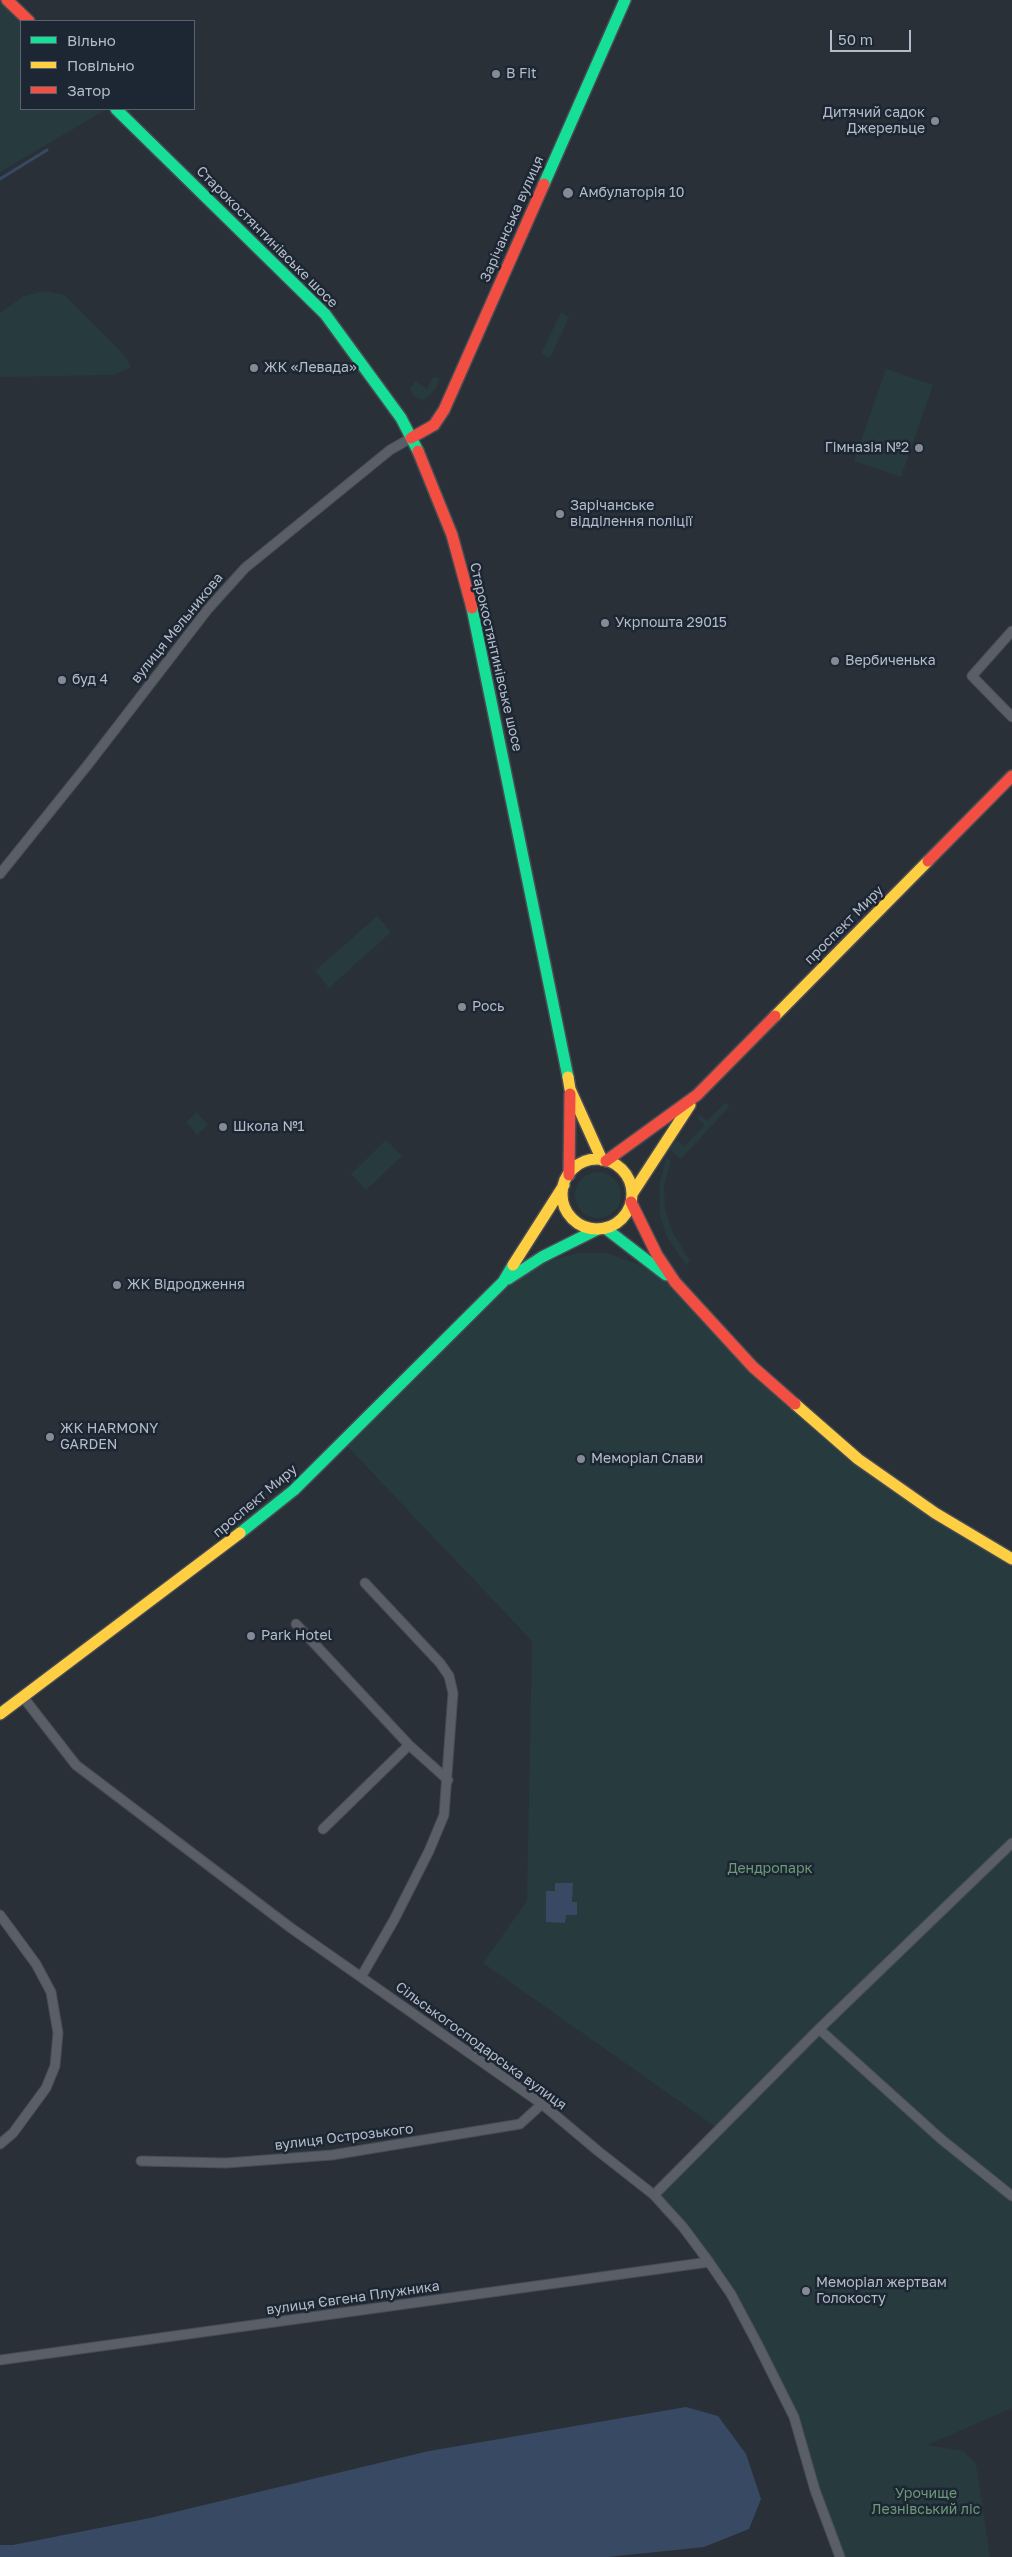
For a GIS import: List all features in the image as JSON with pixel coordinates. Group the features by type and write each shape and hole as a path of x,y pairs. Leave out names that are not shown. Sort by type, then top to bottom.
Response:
{"main road":[{"path":"7,0 27,20"},
{"name":"Зарічанська вулиця","path":"411,438 434,425 444,410 625,0"},
{"name":"Старокостянтинівське шосе","path":"117,110 325,314 401,418 424,464 452,535 475,616 570,1088"},
{"name":"проспект Миру","path":"632,1198 659,1150 697,1095 1012,776"},
{"path":"570,1088 604,1161"},
{"path":"570,1088 566,1180 563,1201 570,1216 582,1226 602,1229 675,1282"},
{"name":"проспект Миру","path":"604,1161 697,1095"},
{"path":"566,1180 585,1162 604,1161 625,1173 632,1198 657,1255 675,1282 753,1367 835,1440 935,1512 1012,1559"},
{"name":"проспект Миру","path":"504,1282 566,1180"},
{"path":"602,1229 625,1216 632,1198"},
{"name":"проспект Миру","path":"0,1714 200,1566 294,1490 504,1282 542,1257 602,1229"}],"street":[{"name":"вулиця Мельникова","path":"0,874 90,762 201,617 245,568 390,450 411,438"},
{"path":"1012,631 972,676 1012,717"},
{"path":"361,1977 429,1851 444,1815 453,1693 449,1676 440,1663 365,1583"},
{"path":"296,1624 409,1745 448,1780"},
{"name":"Сільськогосподарська вулиця","path":"22,1697 76,1765 291,1928 542,2104 598,2152 654,2195 683,2226 731,2294 794,2417 815,2490 840,2557"},
{"path":"323,1829 409,1745"},
{"path":"654,2195 819,2029 1012,1844"},
{"path":"0,1915 36,1964 51,1992 58,2033 55,2066 46,2088 13,2132 0,2144"},
{"path":"819,2029 941,2139 1012,2196"},
{"name":"вулиця Острозького","path":"141,2161 226,2163 332,2154 520,2124 542,2104"},
{"name":"вулиця Євгена Плужника","path":"0,2360 709,2262"}],"green space":[{"path":"0,1 20,21 20,110 105,110 0,172"},
{"path":"46,291 64,295 124,355 131,367 114,375 0,377 0,313 24,296"},
{"path":"561,312 569,317 550,358 541,354"},
{"path":"886,369 933,385 901,477 854,461"},
{"path":"433,377 440,378 435,390 423,400 415,397 410,389 415,381 427,389"},
{"path":"377,916 391,932 329,988 315,971"},
{"path":"726,1102 729,1107 681,1159 670,1150 677,1140 685,1146 704,1125 697,1118 700,1115 707,1121"},
{"path":"197,1112 208,1125 197,1135 186,1122"},
{"path":"386,1140 402,1156 366,1190 351,1174"},
{"path":"666,1158 671,1161 664,1185 665,1209 672,1231 690,1261 686,1265 667,1237 660,1216 659,1185"},
{"path":"593,1172 603,1172 617,1182 621,1195 617,1208 611,1214 603,1218 593,1218 579,1208 575,1200 575,1190 585,1176"},
{"name":"Дендропарк","path":"578,1253 607,1253 648,1268 672,1286 749,1370 1012,1565 1012,2408 927,2445 963,2451 976,2464 990,2557 840,2557 815,2490 798,2415 735,2291 687,2223 661,2194 723,2132 483,1963 527,1901 532,1641 347,1446 507,1286 544,1262"}],"water":[{"path":"555,1883 573,1883 572,1902 577,1902 577,1915 566,1915 565,1923 546,1922 546,1891 555,1891"},
{"path":"686,2407 718,2416 746,2454 761,2499 749,2529 704,2547 608,2557 0,2557 0,2545 13,2545 150,2518 429,2451"}],"waterway":[{"path":"0,179 47,150"}],"traffic: fast":[{"path":"544,184 625,0"},
{"path":"117,110 325,314 401,418 418,451"},
{"path":"472,608 568,1077"},
{"path":"605,1228 666,1275"},
{"path":"508,1279 542,1257 598,1229"},
{"path":"240,1533 294,1490 503,1282 513,1265"}],"traffic: slow":[{"path":"775,1016 928,861"},
{"path":"568,1077 570,1089 602,1160"},
{"path":"632,1194 690,1105"},
{"path":"597,1159 616,1165 626,1175 632,1194 626,1213 616,1223 597,1229 578,1223 568,1213 562,1194 568,1175 578,1165 597,1159"},
{"path":"513,1265 564,1185"},
{"path":"795,1404 858,1459 935,1513 1012,1559"},
{"path":"0,1714 240,1533"}],"traffic: jam":[{"path":"7,0 28,20"},
{"path":"411,438 434,425 444,410 544,184"},
{"path":"418,451 452,535 472,608"},
{"path":"928,861 1012,776"},
{"path":"606,1161 697,1095 775,1016"},
{"path":"569,1175 570,1094"},
{"path":"631,1202 657,1255 675,1282 753,1367 795,1404"}],"place":[{"name":"B Fit","path":"496,74"},
{"name":"Дитячий садок Джерельце","path":"935,121"},
{"name":"Амбулаторія 10","path":"568,193"},
{"name":"ЖК «Левада»","path":"254,368"},
{"name":"Гімназія №2","path":"919,448"},
{"name":"Зарічанське відділення поліції","path":"560,514"},
{"name":"Укрпошта 29015","path":"605,623"},
{"name":"Вербиченька","path":"835,661"},
{"name":"буд 4","path":"62,680"},
{"name":"Рось","path":"462,1007"},
{"name":"Школа №1","path":"223,1127"},
{"name":"ЖК Відродження","path":"117,1285"},
{"name":"ЖК HARMONY GARDEN","path":"50,1437"},
{"name":"Меморіал Слави","path":"581,1459"},
{"name":"Park Hotel","path":"251,1636"},
{"name":"Меморіал жертвам Голокосту","path":"806,2291"}],"park label":[{"name":"Урочище Лезнівський ліс","path":"926,2502"}]}
